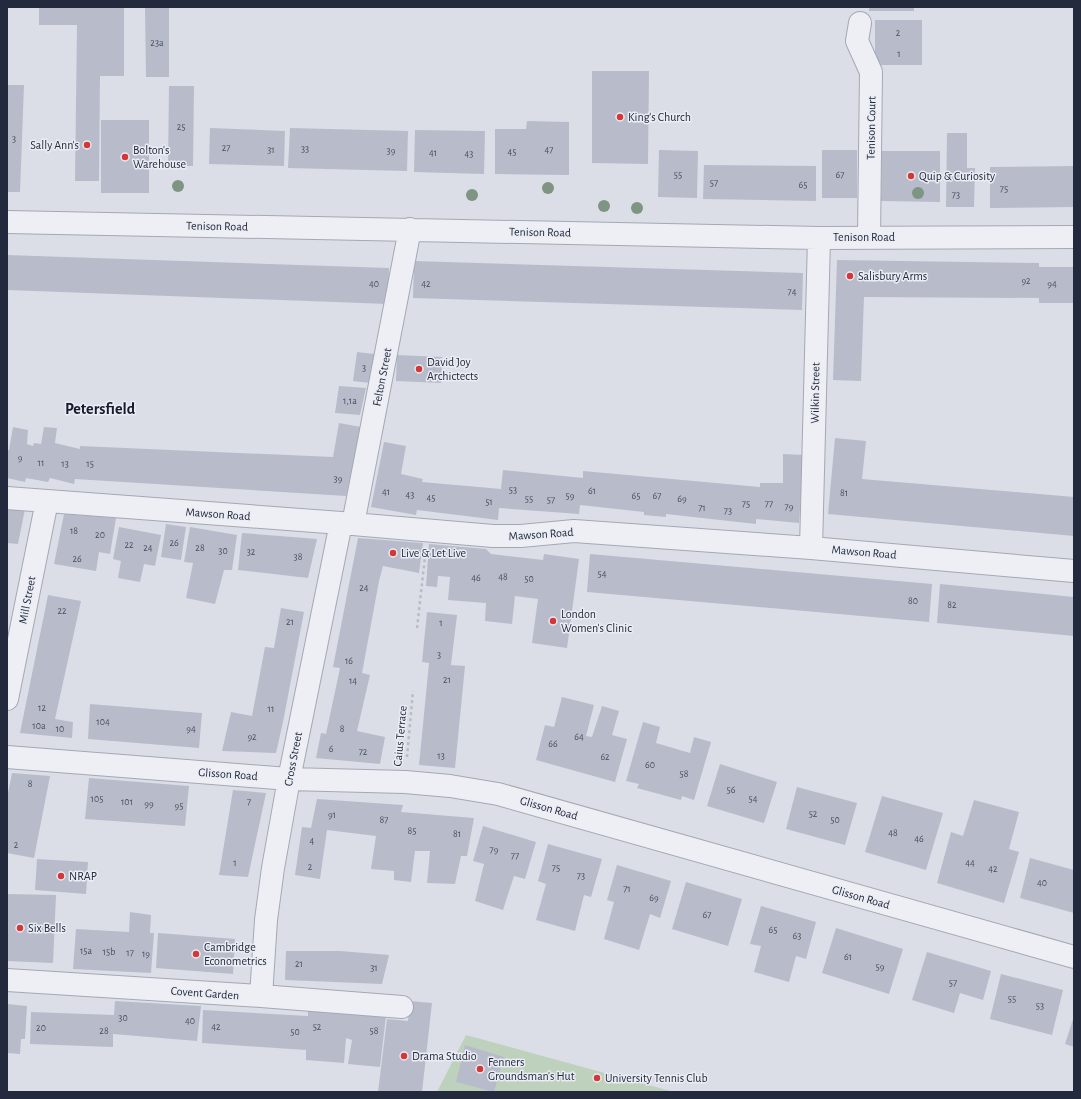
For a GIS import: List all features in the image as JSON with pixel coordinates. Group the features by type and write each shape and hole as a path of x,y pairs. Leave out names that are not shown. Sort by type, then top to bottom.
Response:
{"street":[{"name":"Tenison Court","path":"860,22 857,41 871,72 869,237"},
{"name":"Tenison Road","path":"7,222 818,238 1074,237"},
{"name":"Felton Street","path":"347,524 410,229"},
{"name":"Wilkin Street","path":"811,548 818,238"},
{"name":"Mawson Road","path":"7,498 493,536 521,536 574,531 811,548 1074,571"},
{"name":"Mill Street","path":"7,699 47,501"},
{"name":"Cross Street","path":"261,996 266,920 273,868 289,779 347,524"},
{"name":"Glisson Road","path":"7,757 289,779 405,782 450,786 498,794 1074,957"},
{"name":"Covent Garden","path":"7,980 261,996 402,1007"}],"path":[{"path":"417,628 429,530"},
{"name":"Caius Terrace","path":"405,782 413,691"}],"green space":[{"path":"466,1035 674,1092 437,1092"}],"building":[{"path":"39,7 124,7 124,76 100,76 99,181 75,181 77,25 39,25"},
{"path":"145,7 169,7 169,77 146,77"},
{"path":"869,7 914,7 914,11 869,11"},
{"path":"875,20 922,20 922,65 875,65"},
{"name":"King's Church","path":"592,71 649,71 648,164 592,163"},
{"path":"7,85 24,85 20,192 7,192"},
{"path":"169,86 194,86 193,166 168,166"},
{"name":"Bolton's Warehouse","path":"101,120 149,120 149,193 101,193"},
{"path":"527,121 569,122 569,175 495,174 495,129 526,129"},
{"path":"210,128 285,131 284,166 209,164"},
{"path":"290,128 408,131 407,171 288,168"},
{"path":"415,130 485,131 484,174 414,172"},
{"path":"947,133 967,133 967,168 975,168 974,207 946,207"},
{"path":"659,150 698,151 697,198 658,197"},
{"path":"822,150 857,150 857,198 822,198"},
{"name":"Quip & Curiosity","path":"882,151 940,151 940,202 881,201"},
{"path":"704,165 816,166 816,201 703,199"},
{"path":"1074,166 1074,207 990,208 990,167"},
{"path":"7,255 389,268 388,304 7,290"},
{"path":"837,260 1039,263 1039,267 1074,267 1074,303 1039,303 1039,298 864,297 861,381 833,380"},
{"path":"414,261 803,273 802,310 413,298"},
{"path":"357,352 374,354 370,383 353,381"},
{"name":"David Joy Archictects","path":"397,355 442,357 441,383 396,381"},
{"path":"339,386 366,388 360,415 335,413"},
{"path":"339,423 361,427 346,496 75,479 74,484 50,478 48,482 26,478 25,482 7,478 7,450 9,450 13,427 28,430 27,444 33,446 34,443 41,444 44,427 57,428 55,443 80,449 80,446 333,457"},
{"path":"835,438 866,441 862,479 1074,497 1074,536 828,514"},
{"path":"384,442 406,446 401,474 423,479 422,482 501,489 503,470 583,478 583,471 760,487 760,483 783,483 783,454 804,455 799,523 756,519 756,524 666,514 666,517 644,515 644,512 580,505 579,514 499,508 498,520 417,510 416,515 371,507"},
{"path":"7,507 25,509 18,544 7,543"},
{"path":"64,514 116,518 110,554 99,552 96,571 54,564"},
{"path":"166,524 186,527 181,560 161,557"},
{"path":"119,527 161,535 155,566 144,564 140,582 118,578 121,561 113,559"},
{"path":"190,527 237,535 232,570 224,570 215,604 186,598 193,563 184,562"},
{"path":"242,533 317,539 308,578 238,570"},
{"path":"358,538 423,543 419,573 383,566 379,581 362,673 370,675 357,731 385,737 380,764 316,758 321,733 326,734 340,668 333,667"},
{"path":"429,544 486,549 491,554 543,560 544,554 579,559 567,648 532,643 538,599 515,596 512,624 485,621 486,603 448,600 450,577 438,576 437,587 426,586"},
{"path":"590,554 932,584 929,622 587,592"},
{"path":"940,584 1074,597 1074,636 937,623"},
{"path":"48,595 81,601 55,719 73,722 72,738 20,733"},
{"path":"281,608 304,612 276,753 222,751 231,712 252,716 265,647 274,648"},
{"path":"427,612 457,615 451,665 465,666 455,768 419,765 429,663 422,662"},
{"path":"562,697 594,705 586,736 592,737 602,706 619,711 612,735 627,739 615,782 536,760 545,725 554,727"},
{"path":"90,704 202,713 199,748 88,739"},
{"path":"643,722 660,727 656,743 690,753 694,737 711,742 694,800 682,796 681,800 637,788 639,784 626,781"},
{"path":"720,764 777,782 764,823 707,806"},
{"path":"12,773 50,776 34,858 7,853 7,798"},
{"path":"89,778 189,786 185,826 85,819"},
{"path":"797,787 857,803 845,845 786,829"},
{"path":"233,790 266,793 248,877 219,875"},
{"path":"882,796 943,813 926,870 865,852"},
{"path":"317,799 403,805 401,812 474,818 467,856 461,856 455,884 427,883 430,851 415,851 411,882 394,880 394,871 371,869 376,836 327,830 320,879 295,875 302,827 311,828"},
{"path":"974,800 1019,812 1009,849 1019,852 1004,903 937,883 951,832 963,836"},
{"path":"483,826 536,842 525,879 514,876 503,910 475,901 484,864 473,861"},
{"path":"548,844 602,859 591,897 584,895 575,931 536,920 546,884 538,881"},
{"path":"1030,858 1074,870 1074,913 1020,898"},
{"name":"NRAP","path":"37,859 88,862 86,894 35,890"},
{"path":"617,865 671,881 660,918 650,914 639,950 604,939 614,902 607,900"},
{"path":"686,882 742,899 728,946 672,929"},
{"path":"7,894 56,895 53,963 7,961"},
{"path":"761,906 816,922 806,959 796,956 789,982 754,972 761,946 750,944"},
{"path":"130,912 151,915 150,933 154,933 151,973 73,969 76,929 129,932"},
{"path":"836,928 903,949 889,994 822,973"},
{"name":"Cambridge Econometrics","path":"158,933 235,939 233,974 156,968"},
{"path":"286,951 340,951 389,955 382,984 285,980"},
{"path":"927,952 991,971 983,1000 960,993 954,1013 912,1000"},
{"path":"1001,974 1063,990 1052,1035 990,1019"},
{"path":"115,1001 201,1006 197,1041 113,1034 113,1047 30,1044 31,1012 114,1015"},
{"name":"Drama Studio","path":"410,1001 432,1003 422,1092 378,1092 387,1019 408,1021"},
{"path":"7,1004 27,1006 25,1039 21,1039 20,1054 7,1053"},
{"path":"203,1010 308,1016 308,1011 386,1016 380,1067 348,1064 352,1040 346,1038 344,1063 306,1060 306,1050 202,1043"},
{"path":"1074,1016 1074,1047 1065,1044"},
{"name":"Fenners Groundsman's Hut","path":"465,1045 504,1057 494,1092 456,1082"}],"place":[{"name":"King's Church","path":"620,117"},
{"name":"Sally Ann's","path":"87,145"},
{"name":"Bolton's Warehouse","path":"125,157"},
{"name":"Quip & Curiosity","path":"911,176"},
{"name":"Salisbury Arms","path":"850,276"},
{"name":"David Joy Archictects","path":"419,369"},
{"name":"Live & Let Live","path":"393,553"},
{"name":"London Women's Clinic","path":"553,621"},
{"name":"NRAP","path":"61,876"},
{"name":"Six Bells","path":"20,928"},
{"name":"Cambridge Econometrics","path":"196,954"},
{"name":"Drama Studio","path":"404,1056"},
{"name":"Fenners Groundsman's Hut","path":"480,1069"},
{"name":"University Tennis Club","path":"597,1078"}],"district":[{"name":"Petersfield","path":"100,408"}]}
